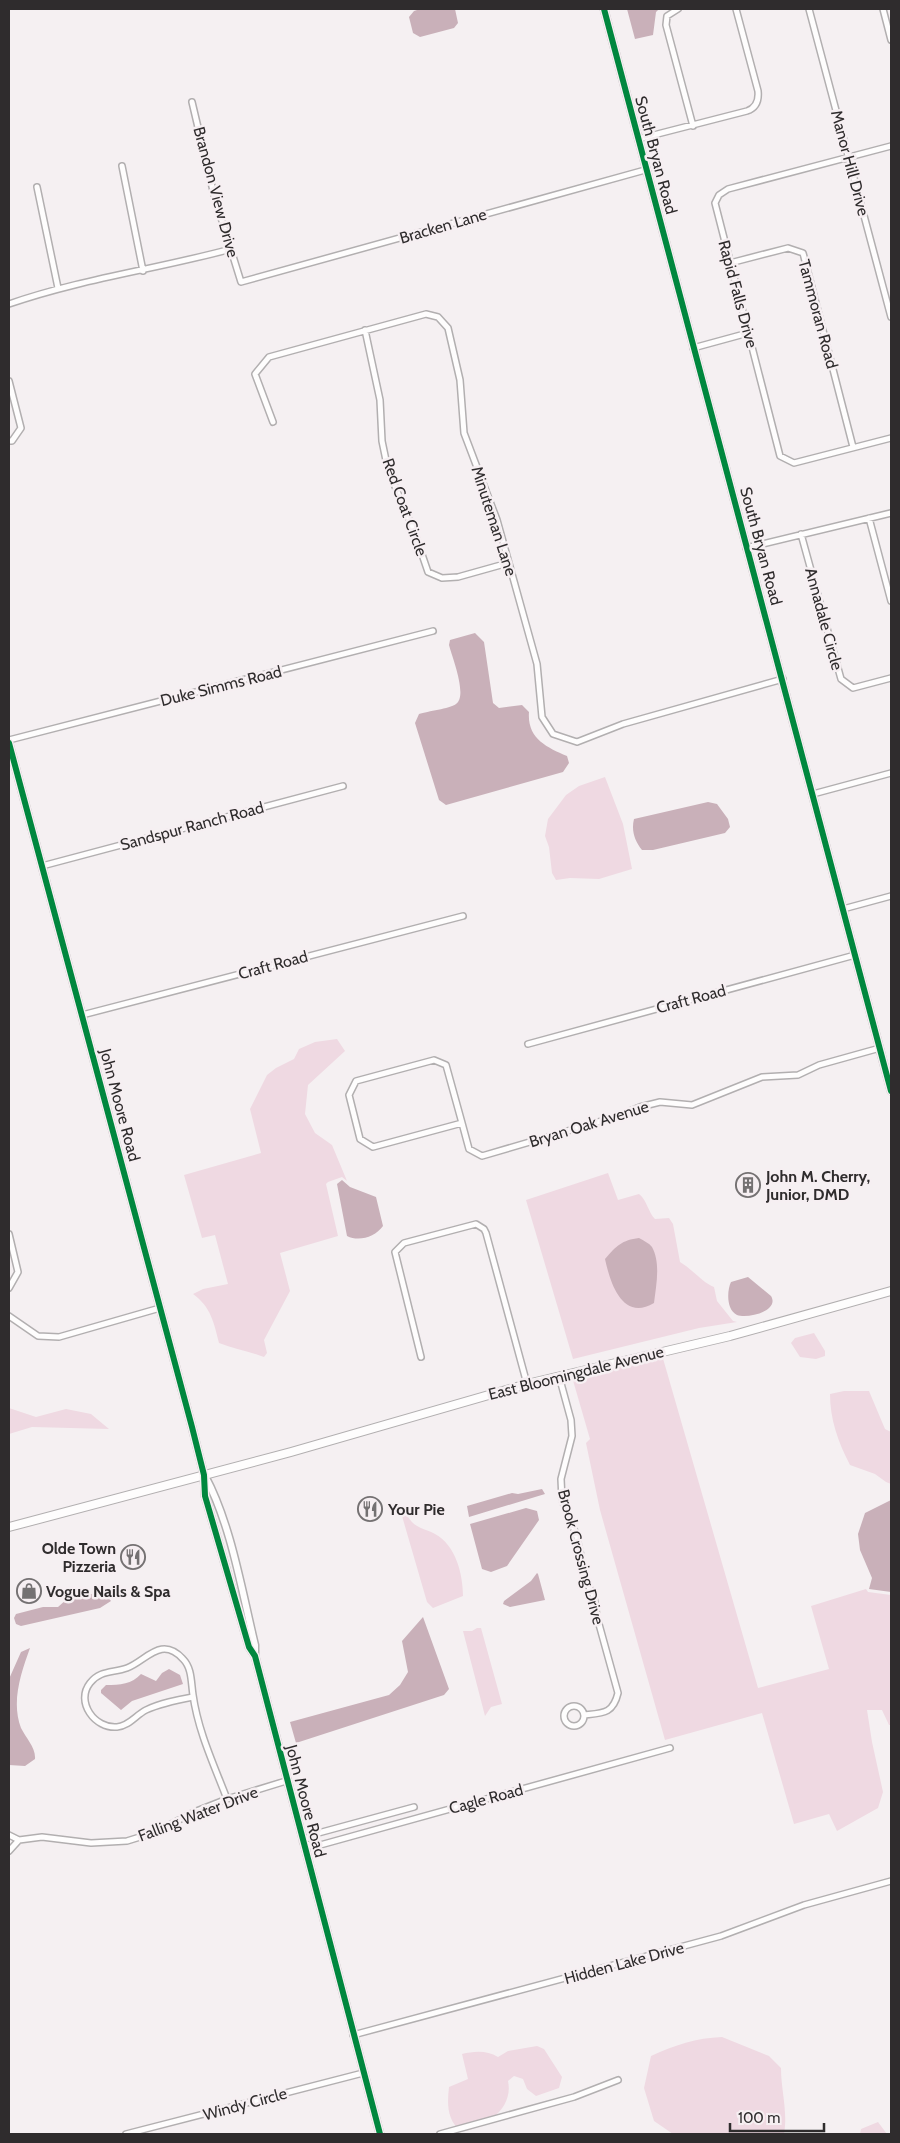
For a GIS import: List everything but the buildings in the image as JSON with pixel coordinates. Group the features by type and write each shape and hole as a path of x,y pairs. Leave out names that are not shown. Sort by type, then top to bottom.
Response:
{"main road":[{"name":"East Bloomingdale Avenue","path":"9,1527 262,1460 527,1384 730,1336 891,1291"}],"street":[{"name":"South Bryan Road","path":"604,9 645,170 783,679 891,1091"},
{"path":"678,9 667,16 666,25 693,126"},
{"path":"638,139 749,110 758,100 756,84 736,9"},
{"name":"Manor Hill Drive","path":"809,9 891,317"},
{"path":"883,9 891,40"},
{"name":"Brandon View Drive","path":"192,102 214,195 242,282"},
{"name":"Rapid Falls Drive","path":"891,146 728,189 719,195 715,203 780,456 794,463 891,438"},
{"path":"122,166 143,271"},
{"name":"Bracken Lane","path":"242,282 645,170"},
{"path":"37,187 58,288"},
{"name":"Tammoran Road","path":"730,263 788,248 803,253 853,447"},
{"path":"9,304 58,288 143,271 231,249"},
{"name":"Minuteman Lane","path":"273,422 255,374 269,356 426,314 438,317 448,328 460,380 464,433 497,520 537,664 542,717 553,734 577,742 623,724 783,679"},
{"name":"Red Coat Circle","path":"365,330 380,400 382,441 388,470 414,531 428,572 442,578 458,577 508,563"},
{"path":"693,348 748,333"},
{"path":"9,382 21,428 12,441 9,441"},
{"path":"746,548 891,513"},
{"path":"870,518 891,601"},
{"name":"Annadale Circle","path":"801,534 841,679 853,688 891,678"},
{"name":"Duke Simms Road","path":"9,741 433,632"},
{"name":"John Moore Road","path":"9,741 12,769 42,866 204,1475 214,1493 237,1570 255,1645 255,1656 286,1781 380,2134"},
{"path":"812,794 891,773"},
{"name":"Sandspur Ranch Road","path":"42,866 343,786"},
{"path":"843,909 891,896"},
{"name":"Craft Road","path":"82,1015 463,916"},
{"name":"Craft Road","path":"528,1044 855,954"},
{"name":"Bryan Oak Avenue","path":"462,1123 373,1147 360,1140 349,1095 356,1081 434,1060 446,1065 462,1123 469,1150 482,1156 615,1118 640,1107 660,1102 692,1105 762,1077 798,1075 819,1065 880,1048"},
{"path":"421,1357 395,1252 404,1243 476,1224 484,1229 486,1233 527,1384"},
{"path":"9,1234 18,1272 9,1288"},
{"path":"9,1316 38,1336 59,1337 160,1308"},
{"name":"Brook Crossing Drive","path":"559,1376 572,1420 572,1436 561,1479 562,1500 576,1534 587,1583 594,1597 597,1617 618,1693 615,1703 607,1712 584,1715"},
{"name":"John Moore Road","path":"204,1475 204,1496 249,1647 255,1656"},
{"path":"193,1697 165,1702 144,1711 128,1723 119,1727 111,1727 99,1724 90,1716 86,1706 85,1694 88,1685 96,1676 137,1664 152,1651 170,1650 185,1660 190,1672 193,1697 204,1740 227,1799"},
{"name":"Brook Crossing Drive","path":"572,1706 581,1709 584,1715 580,1724 573,1726 567,1724 564,1718 564,1711 572,1706"},
{"name":"Cagle Road","path":"303,1842 314,1847 670,1748"},
{"name":"Falling Water Drive","path":"19,1840 42,1837 91,1843 127,1841 156,1832 194,1812 227,1799 286,1781"},
{"path":"303,1842 311,1835 414,1806"},
{"path":"9,1835 19,1840 9,1851"},
{"name":"Hidden Lake Drive","path":"353,2035 721,1936 804,1905 891,1881"},
{"name":"Windy Circle","path":"126,2134 363,2073"},
{"path":"440,2134 574,2097 618,2080"}],"shaded area":[{"path":"420,9 455,9 458,23 454,28 420,37 413,33 409,17 414,11"},
{"path":"627,9 659,9 656,12 653,35 635,39"},
{"path":"475,633 484,642 493,703 499,708 522,705 529,712 531,729 539,740 567,756 569,763 563,772 446,805 439,800 415,723 419,714 453,706 459,700 460,685 449,645 450,640"},
{"path":"605,777 623,824 632,869 599,879 570,878 556,880 552,873 549,847 545,836 548,819 566,795 579,786"},
{"path":"708,802 717,804 728,819 730,827 725,833 653,850 642,850 633,832 634,819"},
{"path":"337,1039 345,1051 308,1085 305,1114 315,1133 332,1145 347,1181 342,1177 326,1184 338,1236 280,1253 290,1291 264,1340 267,1353 264,1357 219,1343 208,1310 193,1294 203,1289 228,1284 215,1235 202,1238 184,1175 261,1153 250,1109 267,1075 294,1059 299,1049 315,1042"},
{"path":"608,1173 618,1200 639,1194 644,1199 655,1219 669,1218 673,1224 680,1262 714,1287 717,1301 733,1321 737,1322 699,1328 573,1359 526,1200"},
{"path":"342,1180 350,1187 376,1197 383,1226 371,1236 357,1239 347,1236 337,1184"},
{"path":"639,1238 652,1247 657,1267 654,1303 643,1308 634,1307 619,1297 610,1278 605,1259 620,1244"},
{"path":"748,1277 771,1296 773,1301 771,1306 762,1313 748,1316 737,1315 729,1304 728,1295 731,1282"},
{"path":"814,1333 825,1351 825,1356 816,1359 800,1357 791,1343 795,1338"},
{"path":"662,1355 758,1688 829,1669 811,1606 866,1589 868,1592 891,1595 891,1725 889,1725 882,1710 867,1710 883,1792 878,1808 837,1831 829,1814 794,1824 762,1713 665,1740 600,1510 586,1443 590,1439 572,1377"},
{"path":"844,1391 869,1391 885,1429 891,1432 891,1484 875,1474 850,1465 836,1430 830,1403 830,1394"},
{"path":"9,1408 36,1417 66,1409 91,1414 109,1429 32,1427 9,1434"},
{"path":"542,1489 545,1494 469,1517 467,1506 512,1493 518,1494"},
{"path":"891,1500 891,1592 869,1589 872,1578 860,1550 858,1534 865,1513"},
{"path":"526,1508 537,1511 539,1520 507,1566 491,1572 482,1569 470,1524"},
{"path":"407,1515 416,1525 435,1534 448,1545 460,1570 463,1596 433,1608 427,1602 402,1516"},
{"path":"537,1573 545,1600 510,1607 503,1604 504,1601 531,1581"},
{"path":"96,1593 107,1596 111,1601 100,1608 21,1626 16,1624 14,1618 16,1614 43,1607 58,1607 67,1599"},
{"path":"423,1617 449,1689 444,1695 296,1743 290,1722 389,1695 400,1685 408,1672 402,1641"},
{"path":"481,1628 502,1704 491,1707 485,1716 463,1631 472,1631"},
{"path":"30,1648 18,1688 17,1708 21,1728 32,1747 35,1759 25,1766 9,1765 9,1679 21,1652"},
{"path":"169,1669 180,1675 183,1684 132,1701 121,1710 101,1693 101,1690 106,1685 125,1683 134,1680 141,1674 156,1681 162,1673"},
{"path":"722,2037 769,2056 781,2068 785,2117 784,2134 673,2134 654,2121 644,2088 651,2056 686,2043"},
{"path":"537,2046 544,2049 562,2077 559,2088 536,2096 527,2089 523,2079 514,2076 508,2081 509,2091 507,2100 496,2116 479,2126 461,2132 453,2122 448,2100 449,2087 468,2079 462,2054 480,2052 498,2057 508,2051"},
{"path":"878,2122 887,2134 860,2134 861,2129"}],"cycle path":[{"path":"604,9 891,1091"},
{"path":"9,743 192,1427 204,1475 205,1496 249,1647 255,1656 380,2134"}],"place":[{"name":"John M. Cherry, Junior, DMD","path":"748,1185"},
{"name":"Your Pie","path":"370,1509"},
{"name":"Olde Town Pizzeria","path":"133,1557"},
{"name":"Vogue Nails & Spa","path":"29,1591"}]}
